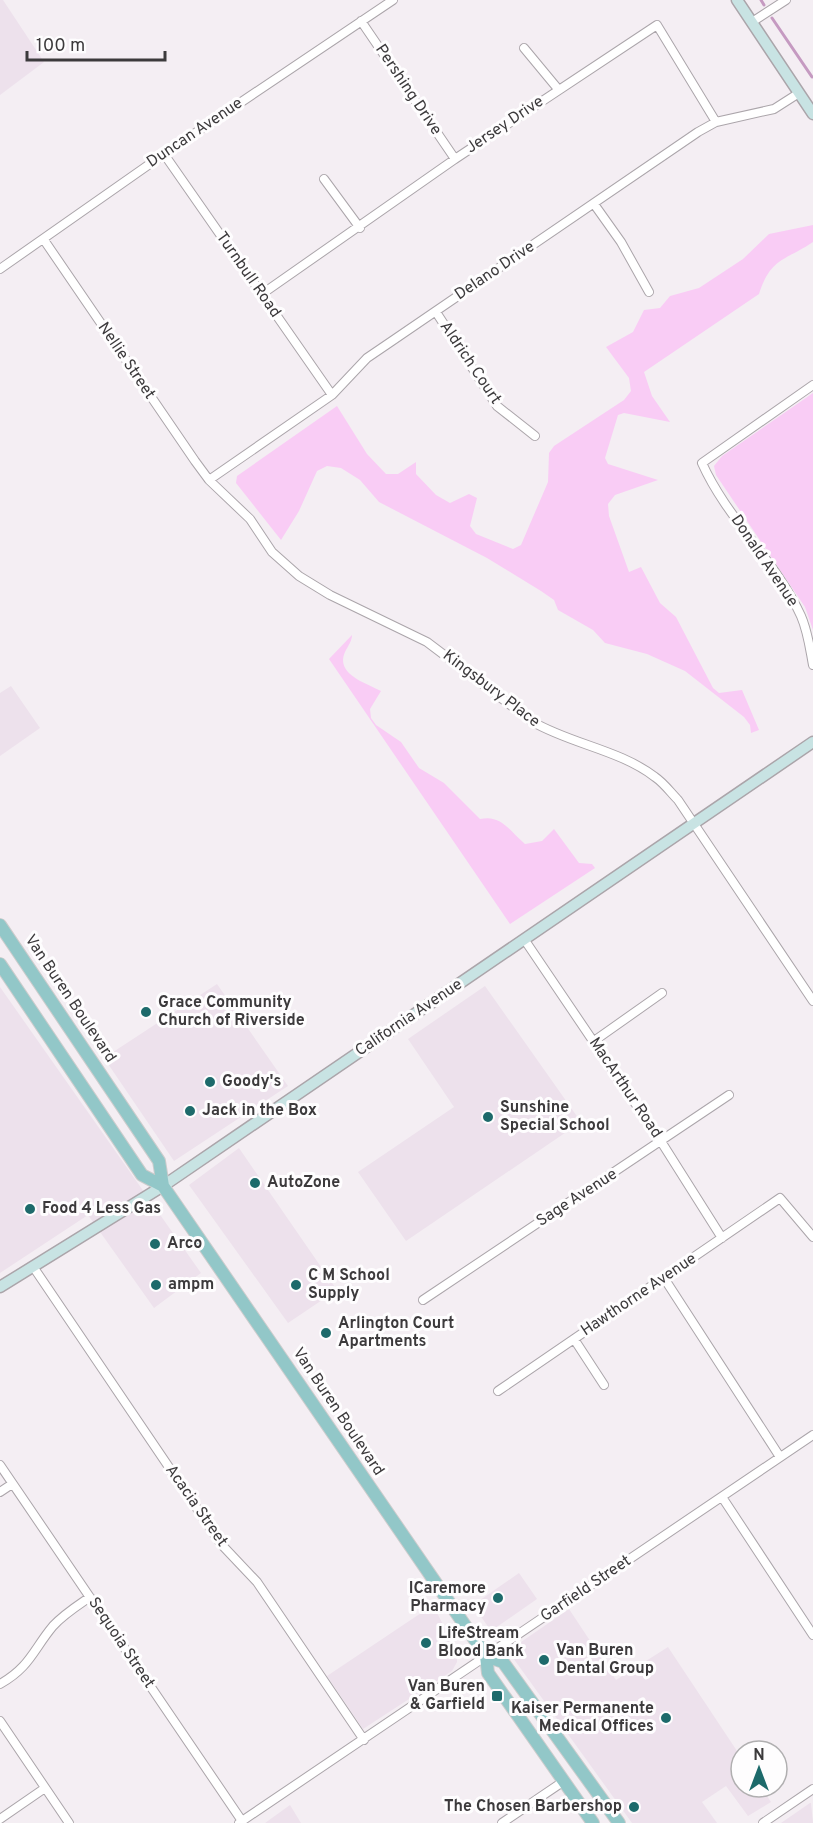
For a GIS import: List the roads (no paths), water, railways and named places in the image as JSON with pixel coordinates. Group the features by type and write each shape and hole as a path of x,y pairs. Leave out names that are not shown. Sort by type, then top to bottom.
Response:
{"main road":[{"path":"737,0 813,114"},
{"name":"California Avenue","path":"0,1287 163,1186 813,742"},
{"name":"Van Buren Boulevard","path":"0,925 159,1161 163,1186 486,1656 488,1673 593,1823"},
{"name":"Van Buren Boulevard","path":"0,964 142,1175 163,1186"},
{"name":"Van Buren Boulevard","path":"486,1656 503,1662 619,1823"},
{"path":"530,1733 554,1753 582,1795 590,1799 598,1794"}],"street":[{"name":"Duncan Avenue","path":"0,269 164,154 393,0"},
{"path":"752,22 786,0"},
{"name":"Pershing Drive","path":"361,21 455,159"},
{"name":"Jersey Drive","path":"262,294 360,228 455,159 657,25 716,122"},
{"path":"524,48 558,89"},
{"name":"Delano Drive","path":"209,480 332,395 367,358 716,122 774,109 799,93"},
{"name":"Turnbull Road","path":"164,154 332,395"},
{"path":"324,179 360,228"},
{"path":"594,204 621,242 649,292"},
{"name":"Nellie Street","path":"44,240 209,480"},
{"name":"Aldrich Court","path":"436,312 497,406 535,436"},
{"name":"Donald Avenue","path":"813,386 702,463 713,488 783,585 801,616 813,665"},
{"name":"Kingsbury Place","path":"209,480 242,511 272,552 298,576 330,595 427,642 532,722 630,762 655,777 678,800 813,1001"},
{"name":"MacArthur Road","path":"524,939 662,1143 722,1238"},
{"path":"594,1041 662,993"},
{"name":"Sage Avenue","path":"423,1299 662,1143 729,1095"},
{"name":"Hawthorne Avenue","path":"498,1391 780,1198 813,1237"},
{"name":"Acacia Street","path":"34,1268 221,1544 257,1582 364,1740"},
{"path":"664,1278 780,1456"},
{"path":"574,1339 604,1385"},
{"name":"Garfield Street","path":"241,1822 813,1435"},
{"name":"Sequoia Street","path":"0,1465 241,1822"},
{"path":"0,1492 12,1484"},
{"path":"722,1497 813,1635"},
{"path":"0,1684 27,1665 53,1627 68,1612 90,1597"},
{"path":"0,1721 69,1823"},
{"path":"502,1823 564,1781"},
{"path":"0,1819 45,1788"},
{"path":"763,1823 813,1789"}],"waterway":[{"path":"761,0 764,5"},
{"path":"772,18 812,77"}],"place":[{"name":"Grace Community Church of Riverside","path":"146,1012"},
{"name":"Goody's","path":"210,1082"},
{"name":"Jack in the Box","path":"190,1111"},
{"name":"Sunshine Special School","path":"488,1117"},
{"name":"AutoZone","path":"255,1183"},
{"name":"Food 4 Less Gas","path":"30,1209"},
{"name":"Arco","path":"155,1244"},
{"name":"ampm","path":"156,1285"},
{"name":"C M School Supply","path":"296,1285"},
{"name":"Arlington Court Apartments","path":"326,1333"},
{"name":"ICaremore Pharmacy","path":"498,1598"},
{"name":"LifeStream Blood Bank","path":"426,1643"},
{"name":"Van Buren Dental Group","path":"544,1660"},
{"name":"Van Buren & Garfield","path":"497,1696"},
{"name":"Kaiser Permanente Medical Offices","path":"666,1718"},
{"name":"The Chosen Barbershop","path":"634,1807"}]}
